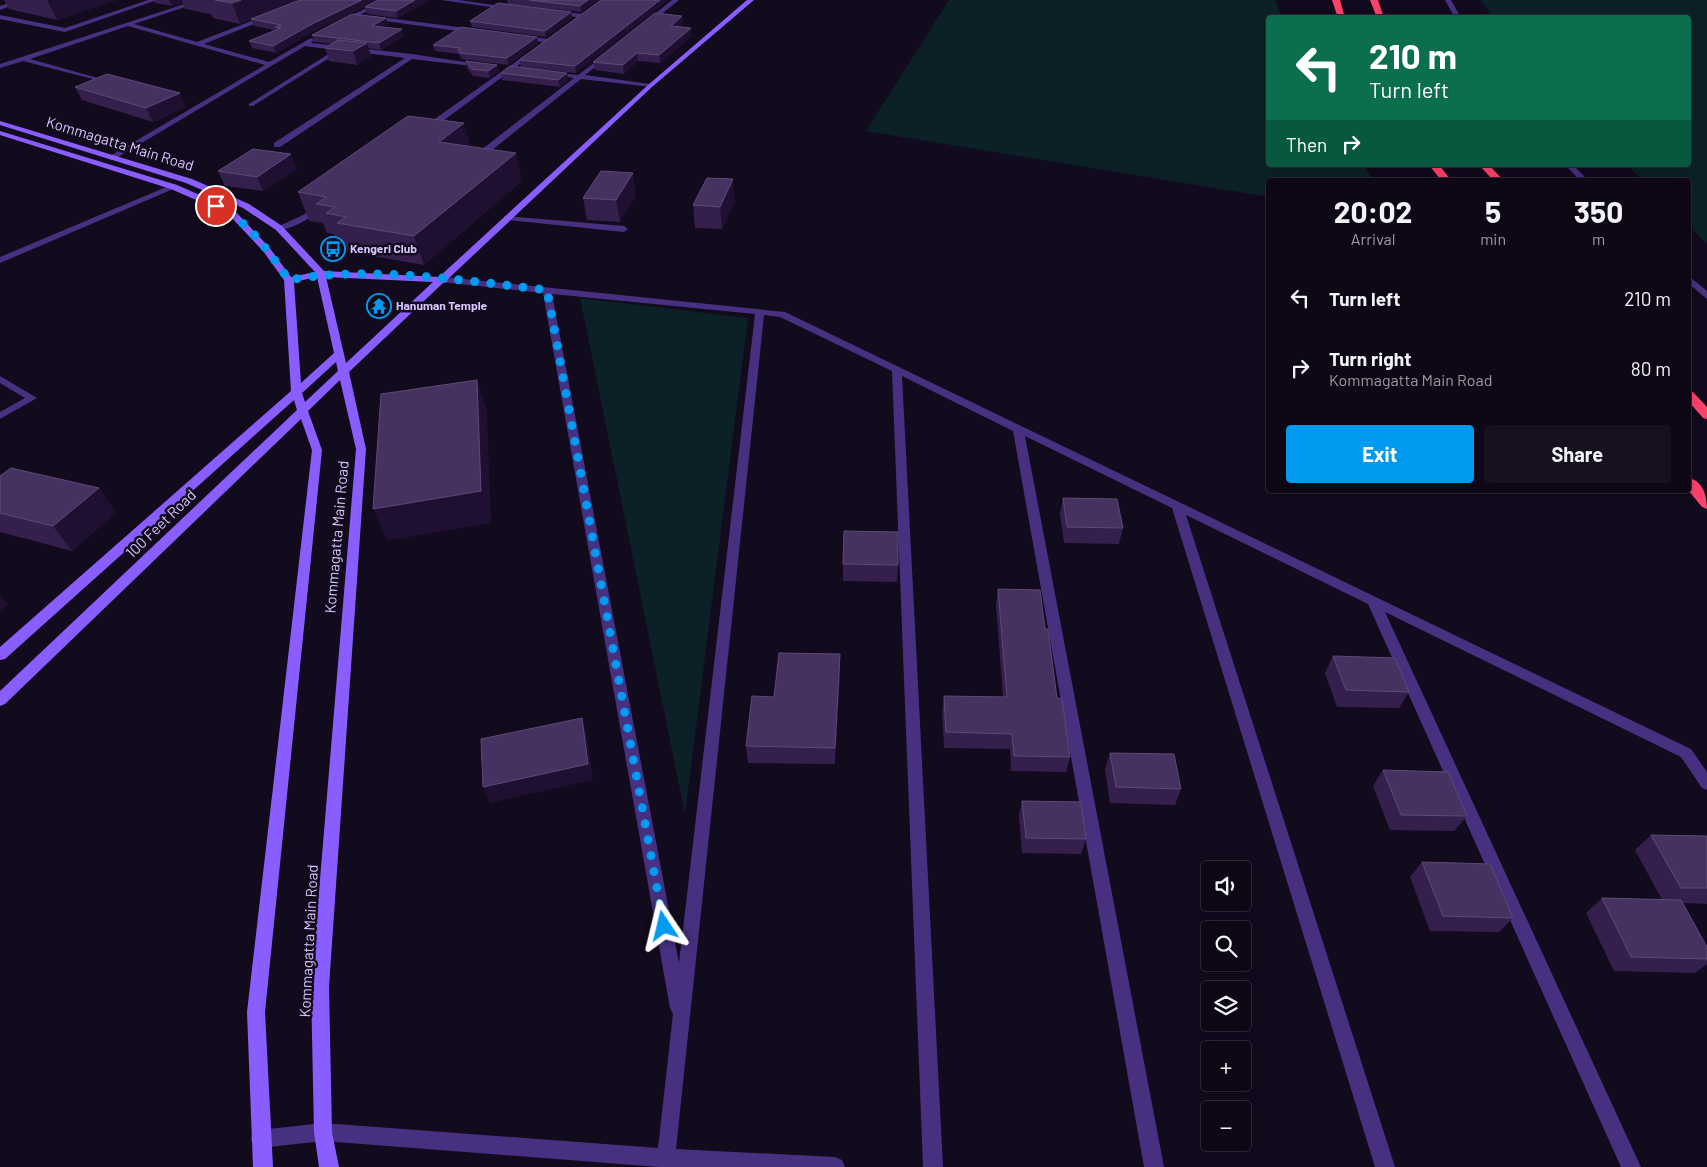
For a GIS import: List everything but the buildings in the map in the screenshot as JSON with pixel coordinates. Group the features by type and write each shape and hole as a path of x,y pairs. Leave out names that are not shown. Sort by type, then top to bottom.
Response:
{"highway":[{"path":"1336,0 1341,15"},
{"path":"1374,0 1380,15"},
{"path":"1436,167 1444,178"},
{"path":"1486,167 1496,178"},
{"path":"1691,397 1707,416"},
{"path":"1691,484 1707,504"}],"main road":[{"name":"100 Feet Road","path":"0,700 344,371 444,280 507,218 650,86 751,0"},
{"name":"Kommagatta Main Road","path":"0,123 189,181 246,206 279,228 321,274 361,448 320,987 323,1132 329,1167"},
{"name":"Kommagatta Main Road","path":"0,133 174,188 231,212 266,249 289,280 296,391 317,450 256,1012 260,1139 263,1167"},
{"path":"289,280 321,274 444,280"},
{"name":"100 Feet Road","path":"0,655 340,353"}],"street":[{"path":"0,8 24,0"},
{"path":"0,16 65,30 154,0"},
{"path":"0,66 203,0"},
{"path":"336,25 388,0"},
{"path":"444,0 516,8"},
{"path":"639,30 676,0"},
{"path":"1448,0 1456,15"},
{"path":"569,26 590,10"},
{"path":"545,11 583,16"},
{"path":"197,44 278,13"},
{"path":"352,16 479,32"},
{"path":"130,25 270,64"},
{"path":"113,158 320,34"},
{"path":"509,36 548,41"},
{"path":"416,137 555,36"},
{"path":"304,44 491,66"},
{"path":"251,105 342,48"},
{"path":"484,152 610,53"},
{"path":"277,145 412,56"},
{"path":"24,59 120,85"},
{"path":"500,67 519,69"},
{"path":"545,72 650,86"},
{"path":"187,104 197,106"},
{"path":"1571,167 1582,178"},
{"path":"0,260 174,188"},
{"path":"279,228 306,217 330,200"},
{"path":"507,218 624,230"},
{"path":"444,280 782,314 1686,753 1707,784"},
{"path":"1691,281 1707,296"},
{"path":"547,290 681,1023"},
{"path":"666,1158 760,312"},
{"path":"897,370 934,1167"},
{"path":"0,379 32,398 0,416"},
{"path":"1018,429 1154,1167"},
{"path":"1177,506 1385,1167"},
{"path":"1373,601 1631,1167"},
{"path":"260,1139 323,1132 666,1158 834,1167"}],"shaded area":[{"path":"949,0 1275,0 1281,15 1266,15 1266,167 1364,167 1372,178 1266,178 1266,197 866,131"},
{"path":"1481,0 1707,0 1707,244 1691,228 1691,178 1640,178 1629,167 1691,167 1691,15 1491,15"},
{"path":"580,298 748,318 685,814"}],"place":[{"name":"Kengeri Club","path":"333,249"},
{"name":"Hanuman Temple","path":"379,306"}],"route":[{"path":"216,206 231,212 243,224 266,249 289,280 321,274 383,276 547,290 664,926"}]}
